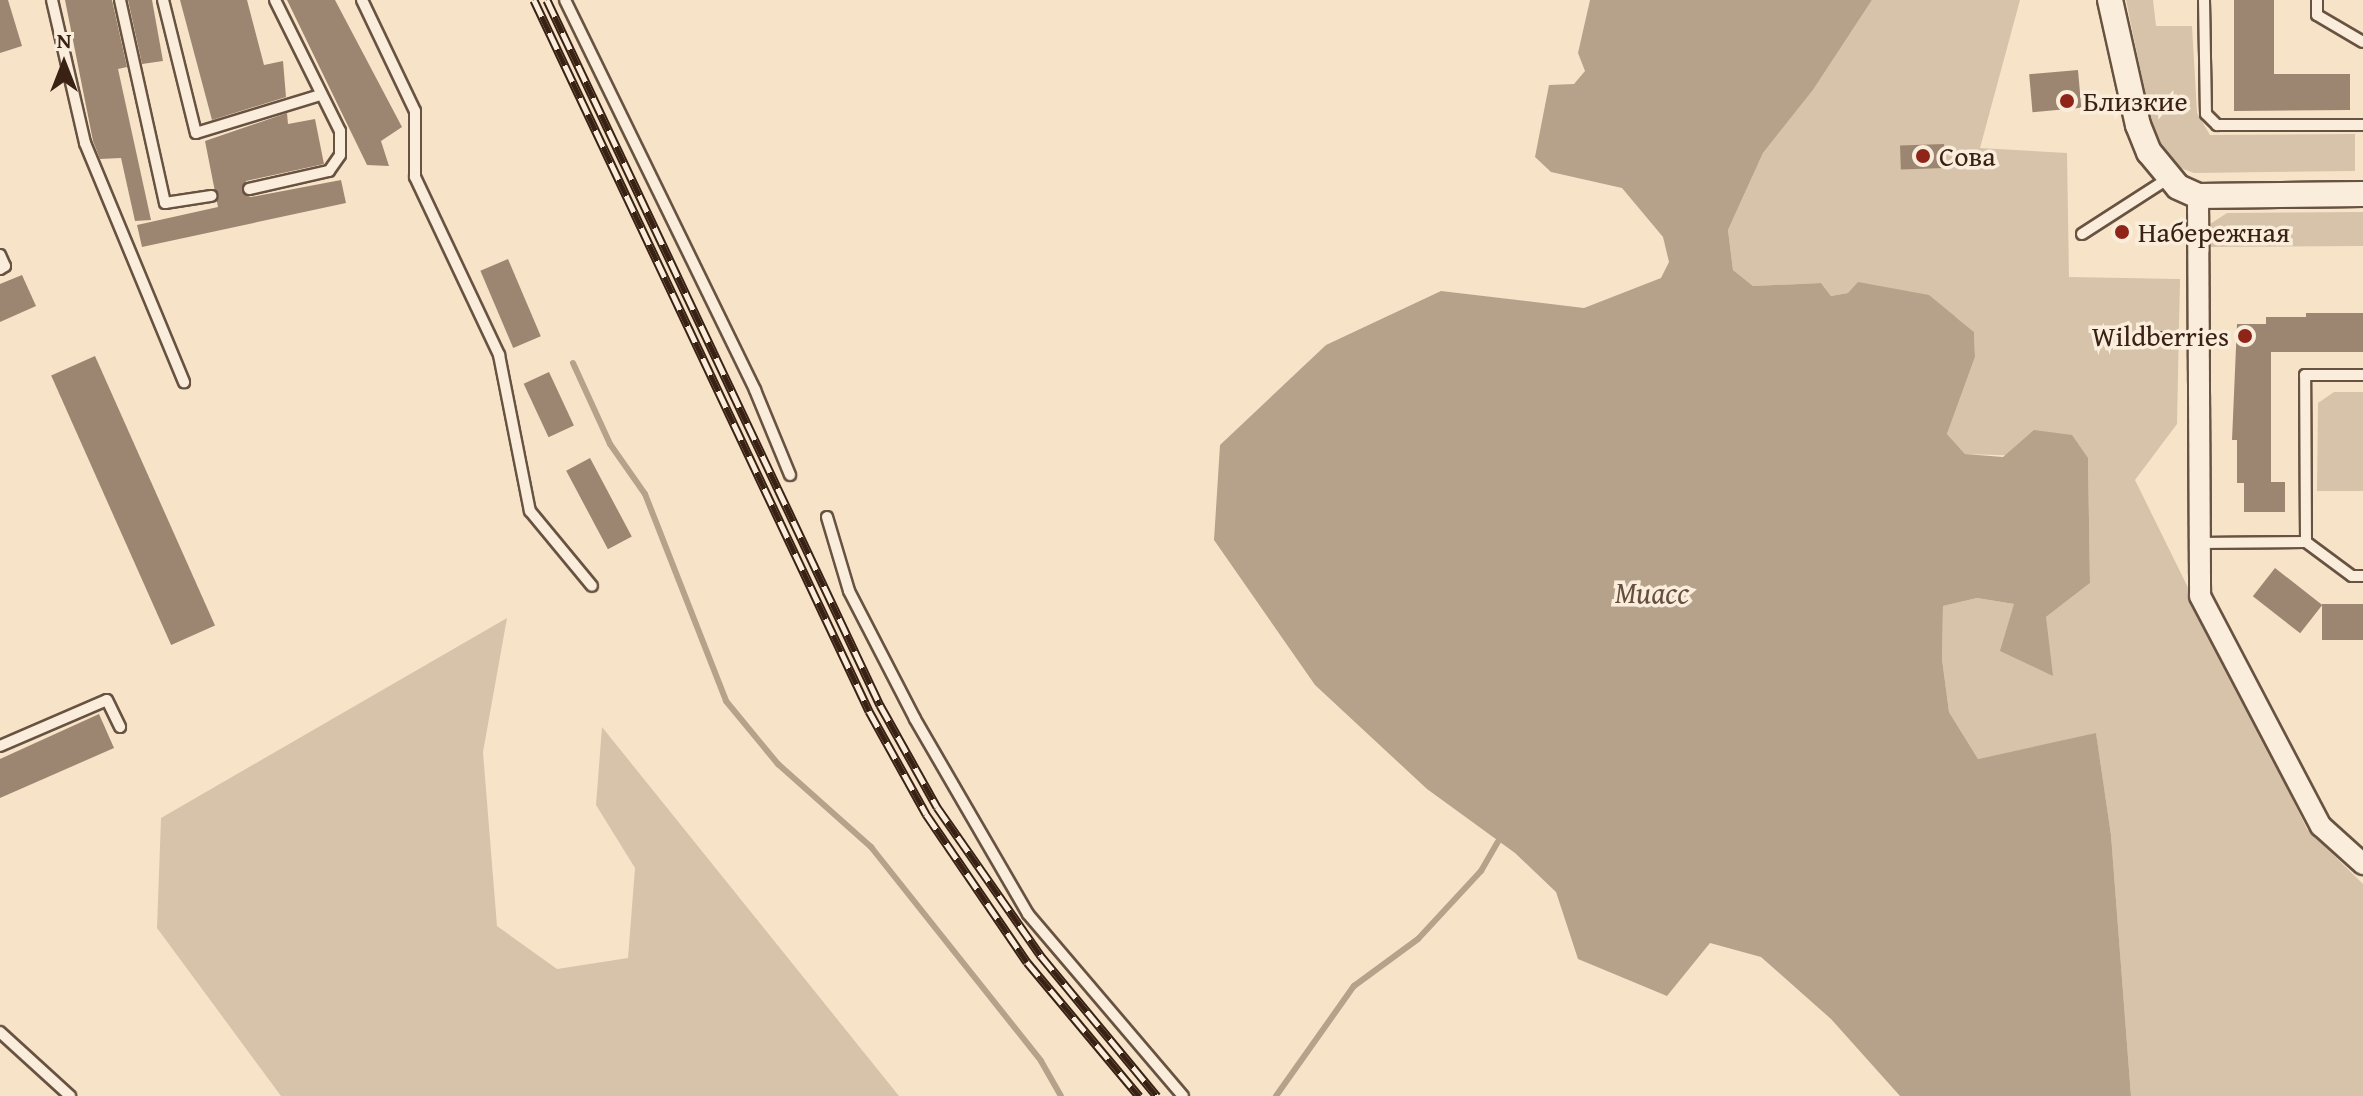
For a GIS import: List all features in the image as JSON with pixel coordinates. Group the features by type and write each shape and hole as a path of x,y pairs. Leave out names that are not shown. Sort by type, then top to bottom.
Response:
{"street":[{"path":"2110,0 2138,125 2169,178 2198,196 2363,194"},
{"path":"2198,196 2200,596 2321,826 2363,864"}],"lane":[{"path":"52,0 85,143 184,382"},
{"path":"120,0 165,203 211,196"},
{"path":"163,0 196,133 320,95"},
{"path":"249,189 329,171 340,155 340,131 275,0"},
{"path":"362,0 415,111 415,177 499,355 530,511 592,586"},
{"path":"565,0 755,390 790,475"},
{"path":"2204,0 2206,114 2217,125 2363,125"},
{"path":"2317,0 2317,15 2363,42"},
{"path":"2082,234 2169,178"},
{"path":"0,255 5,266 0,269"},
{"path":"2141,338 2198,339"},
{"path":"2306,542 2305,375 2363,375"},
{"path":"827,517 849,591 1028,914 1183,1096"},
{"path":"2199,543 2306,542 2352,576 2363,576"},
{"path":"0,746 107,700 120,727"},
{"path":"0,1032 70,1096"}],"shaded area":[{"path":"1872,0 2020,0 1980,148 2067,153 2069,277 2180,279 2177,424 2135,480 2307,829 2363,884 2363,1096 2131,1096 2111,835 2096,734 1978,759 1949,712 1942,659 1943,606 1977,598 2014,604 2046,617 2090,583 2088,458 1965,454 1947,434 1975,357 1974,332 1956,317 1848,293 1831,296 1821,283 1753,286 1733,270 1728,230 1763,153 1813,90"},
{"path":"2126,0 2153,0 2156,26 2192,26 2197,113 2210,135 2355,134 2355,171 2194,173 2178,167 2153,132"},
{"path":"2363,212 2363,246 2207,247 2210,224 2227,213"},
{"path":"2334,392 2363,392 2363,491 2317,491 2318,403"},
{"path":"507,618 483,752 497,926 557,969 628,958 635,868 596,805 602,727 899,1096 281,1096 157,928 161,818"}],"water":[{"name":"Миасс","path":"1590,0 1872,0 1813,90 1763,153 1728,230 1733,270 1753,286 1821,283 1831,296 1848,293 1858,282 1929,295 1974,332 1975,357 1947,434 1965,454 2003,457 2034,430 2072,435 2088,458 2090,583 2046,617 2053,676 2000,651 2014,604 1977,598 1943,606 1942,659 1949,712 1978,759 2096,733 2111,835 2131,1096 1900,1096 1831,1019 1761,957 1710,943 1667,996 1578,959 1556,892 1515,853 1427,789 1315,685 1214,540 1220,445 1326,345 1441,291 1584,308 1661,278 1669,262 1663,237 1622,188 1551,172 1535,157 1549,85 1574,84 1585,71 1578,53"}],"building":[{"path":"0,0 8,0 22,46 0,53"},
{"path":"65,0 112,0 127,67 118,69 151,220 135,221 121,158 100,159 93,141"},
{"path":"128,0 152,0 163,61 142,64"},
{"path":"180,0 247,0 264,65 283,61 286,97 212,120"},
{"path":"287,0 335,0 402,127 381,141 389,166 367,165"},
{"path":"2234,0 2274,0 2274,74 2350,74 2350,110 2234,111"},
{"path":"2078,70 2081,108 2032,112 2029,74"},
{"path":"287,113 288,124 315,119 324,164 246,181 243,194 251,197 341,180 346,203 142,247 137,225 218,207 205,141"},
{"path":"1944,144 1945,168 1901,170 1900,146"},
{"path":"508,259 541,336 513,348 480,271"},
{"path":"22,275 36,306 0,322 0,284"},
{"path":"2306,313 2363,313 2363,352 2271,352 2271,482 2285,482 2285,512 2244,512 2244,483 2237,483 2237,440 2232,440 2237,324 2266,324 2266,317 2306,317"},
{"path":"95,356 215,625 171,645 51,376"},
{"path":"549,372 574,425 549,437 524,384"},
{"path":"590,458 632,537 608,549 566,471"},
{"path":"2275,568 2322,605 2300,633 2253,596"},
{"path":"2322,604 2363,604 2363,640 2322,640"},
{"path":"99,714 114,748 0,798 0,759"}],"waterway":[{"path":"573,363 610,444 645,494 726,701 778,764 871,847 1041,1061 1061,1096"},
{"path":"1276,1096 1354,986 1418,939 1481,871 1498,841"}],"railway":[{"path":"534,0 869,711 926,814 1027,962 1139,1096"},
{"path":"547,0 880,705 937,807 1041,956 1157,1096"}],"place":[{"name":"Близкие","path":"2067,101"},
{"name":"Сова","path":"1923,156"},
{"name":"Набережная","path":"2122,232"},
{"name":"Wildberries","path":"2245,336"}]}
